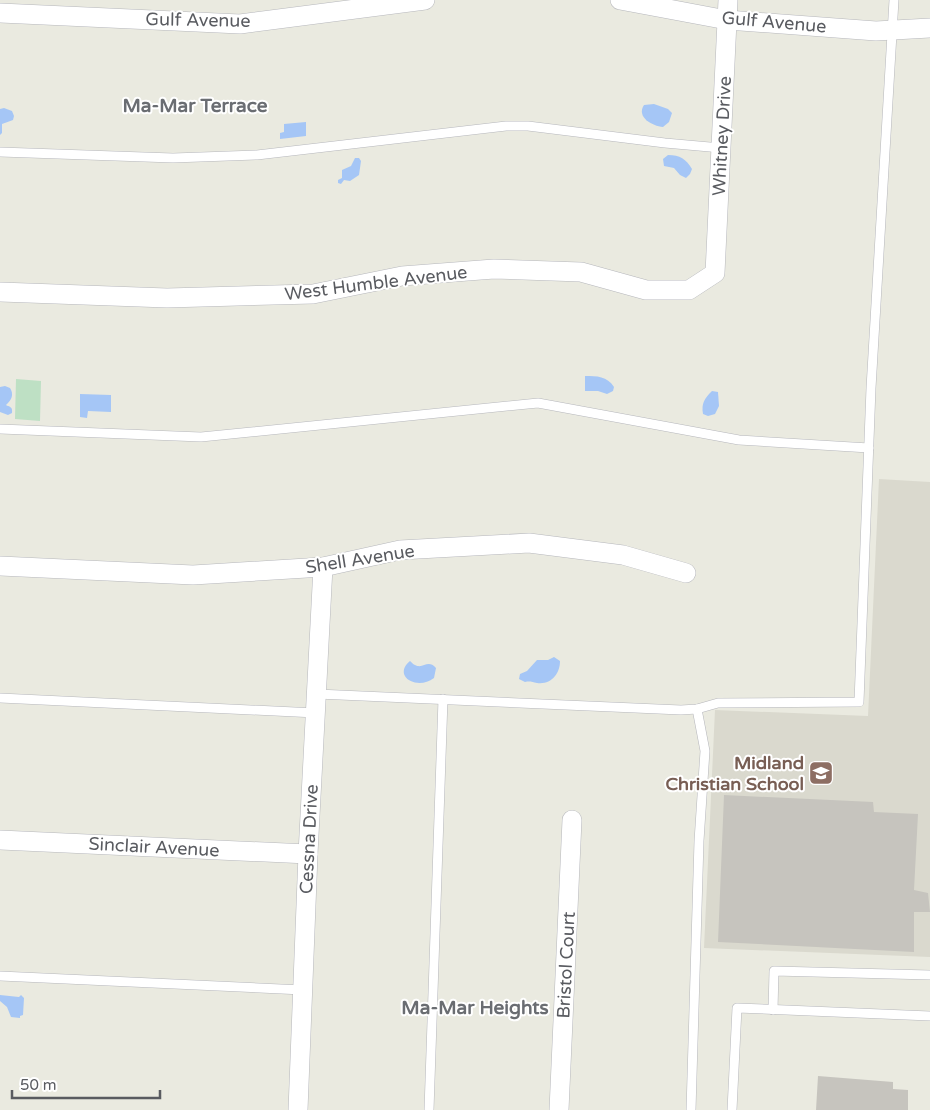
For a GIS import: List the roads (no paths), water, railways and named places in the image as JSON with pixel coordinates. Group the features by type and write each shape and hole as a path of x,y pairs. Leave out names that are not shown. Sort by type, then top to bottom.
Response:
{"street":[{"name":"Gulf Avenue","path":"0,14 240,24 425,0"},
{"name":"Gulf Avenue","path":"620,0 727,20 876,31 930,28"},
{"name":"Whitney Drive","path":"714,273 728,0"},
{"name":"West Humble Avenue","path":"0,292 167,298 313,294 402,276 494,269 580,272 646,290 689,290 714,273"},
{"name":"Shell Avenue","path":"0,566 193,576 323,568 400,550 529,542 623,555 686,573"},
{"name":"Cessna Drive","path":"298,1110 308,854 323,568"},
{"name":"Bristol Court","path":"559,1110 572,820"},
{"name":"Sinclair Avenue","path":"0,840 308,854"}],"lane":[{"path":"0,698 316,703 443,699 681,710 697,709 718,703 859,702 869,448 894,0"},
{"path":"0,152 173,158 256,155 506,126 537,126 665,143 721,148"},
{"path":"0,429 202,437 538,403 739,440 869,448"},
{"path":"429,1110 443,699"},
{"path":"691,1110 699,841 705,751 697,709"},
{"path":"773,1010 774,971 930,975"},
{"path":"0,976 303,990"},
{"path":"732,1110 737,1008 930,1016"}],"water":[{"path":"654,104 668,109 672,113 669,122 663,127 650,123 642,113 644,105"},
{"path":"4,108 12,111 14,116 13,120 2,124 2,133 0,135 0,109"},
{"path":"306,122 306,136 280,139 280,133 284,132 284,124"},
{"path":"668,155 685,160 690,166 692,169 686,178 680,175 674,168 664,166 663,159"},
{"path":"355,158 359,158 361,161 359,175 350,181 344,180 341,184 338,183 338,180 342,178 342,170 351,166"},
{"path":"585,376 605,379 614,387 613,391 607,394 598,391 585,391"},
{"path":"0,387 10,388 12,392 11,399 6,405 12,409 12,413 8,415 0,412"},
{"path":"712,391 718,392 719,406 715,414 708,416 703,414 703,404"},
{"path":"80,394 111,395 111,412 88,411 87,418 80,417"},
{"path":"554,657 560,661 560,666 554,678 542,683 525,682 519,679 520,674 527,671 537,660 548,660"},
{"path":"410,661 418,666 433,665 436,668 434,678 421,683 409,680 404,672 405,667"},
{"path":"0,995 19,997 21,995 24,998 23,1015 20,1018 11,1017 7,1007 0,1001"}],"place":[{"name":"Midland Christian School","path":"821,773"}],"district":[{"name":"Ma-Mar Terrace","path":"195,105"},
{"name":"Ma-Mar Heights","path":"475,1007"}]}
